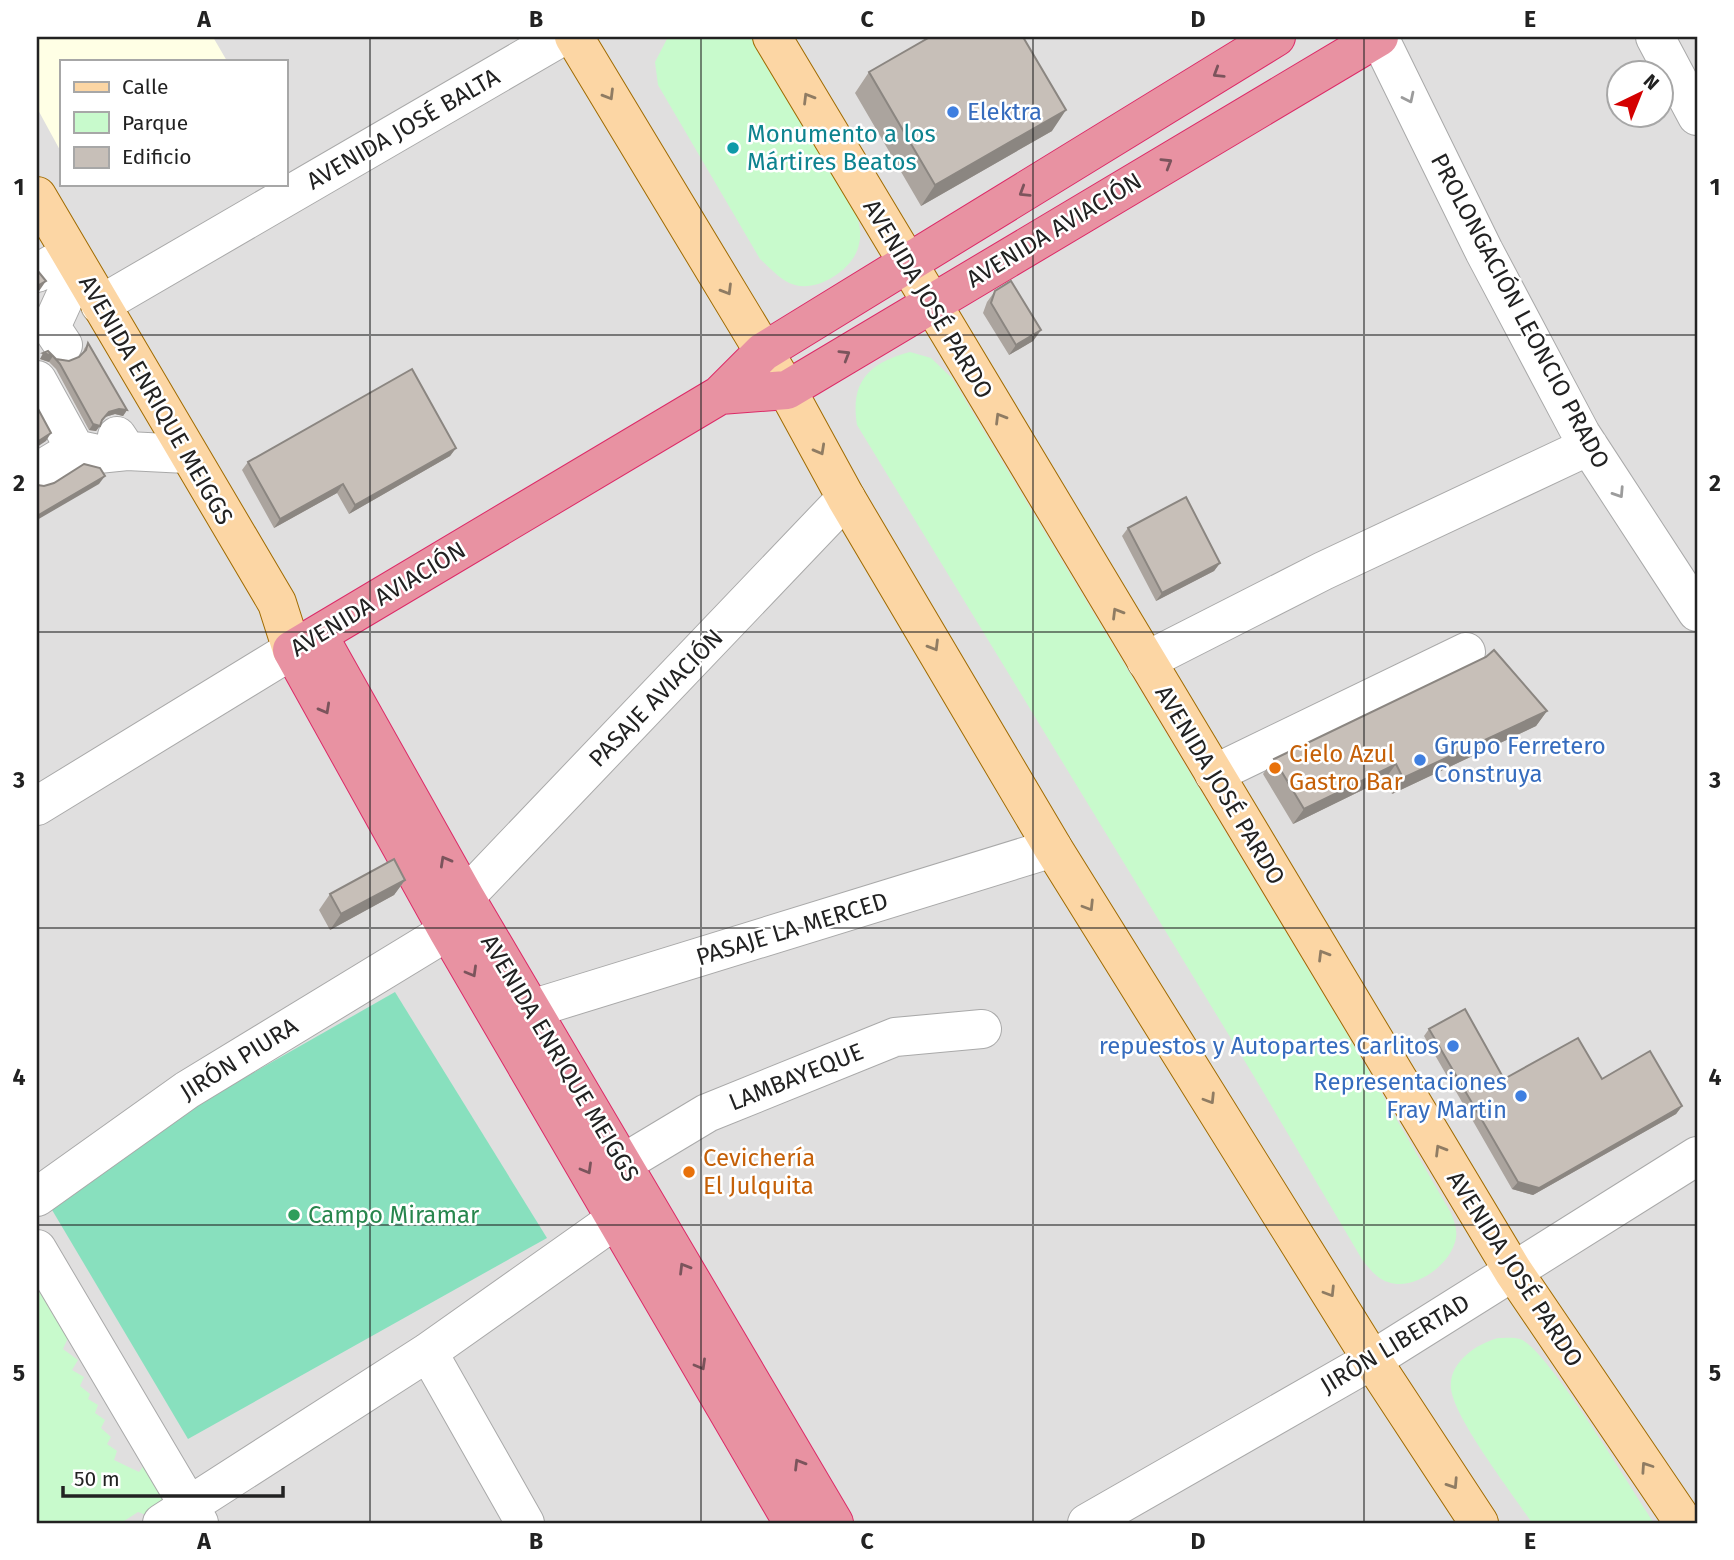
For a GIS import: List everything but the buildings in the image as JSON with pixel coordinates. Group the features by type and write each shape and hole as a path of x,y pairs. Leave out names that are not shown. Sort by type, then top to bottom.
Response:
{"highway":[{"name":"AVENIDA AVIACIÓN","path":"305,642 720,395 764,352 1276,37"},
{"name":"AVENIDA AVIACIÓN","path":"720,395 787,390 1379,37"},
{"name":"AVENIDA ENRIQUE MEIGGS","path":"305,642 465,897 834,1523"},
{"name":"AVENIDA ENRIQUE MEIGGS","path":"305,642 448,931 793,1523"}],"main road":[{"path":"574,37 787,390 846,498 1053,848 1372,1360 1479,1523"},
{"name":"AVENIDA JOSÉ PARDO","path":"772,37 1513,1272 1684,1523"},
{"name":"AVENIDA ENRIQUE MEIGGS","path":"37,195 187,454 277,603 305,642"}],"street":[{"name":"AVENIDA JOSÉ BALTA","path":"100,305 561,37"},
{"name":"PROLONGACIÓN LEONCIO PRADO","path":"1379,37 1483,250 1589,446 1697,612"},
{"path":"1655,37 1697,116"},
{"path":"37,273 74,261"},
{"path":"50,342 74,261"},
{"path":"37,380 75,449"},
{"path":"37,472 75,449 99,454 122,444 187,454"},
{"path":"1146,661 1323,571 1589,446"},
{"name":"PASAJE AVIACIÓN","path":"465,897 846,498"},
{"name":"AVENIDA AVIACIÓN","path":"37,806 305,642"},
{"path":"1214,774 1466,652"},
{"name":"PASAJE LA MERCED","path":"531,1009 1053,848"},
{"name":"JIRÓN PIURA","path":"37,1197 187,1090 448,931"},
{"name":"LAMBAYEQUE","path":"622,1164 707,1113 895,1037 982,1029"},
{"name":"JIRÓN LIBERTAD","path":"1087,1523 1372,1360 1697,1156"},
{"path":"37,1249 183,1517 428,1352 616,1219"},
{"path":"428,1352 525,1523"}],"shaded area":[{"path":"37,37 1697,37 1697,1523 37,1523"},
{"path":"37,37 213,37 226,60 60,60 60,150 37,108"}],"green space":[{"path":"668,37 751,37 856,212 860,236 856,253 851,262 834,276 815,285 795,285 781,278 760,259 658,85 655,62"},
{"path":"910,352 931,358 952,378 1340,1022 1451,1213 1456,1233 1454,1245 1444,1262 1427,1275 1397,1284 1384,1281 1363,1261 1252,1073 857,425 857,397 866,376 883,362"},
{"name":"Campo Miramar","path":"395,992 547,1238 188,1439 42,1193"},
{"path":"37,1262 75,1322 63,1349 78,1360 72,1370 84,1377 80,1386 90,1394 88,1399 98,1405 95,1413 105,1420 101,1428 111,1437 107,1444 117,1451 114,1460 139,1472 149,1458 174,1493 157,1519 138,1512 121,1523 37,1523"},
{"path":"1498,1338 1520,1339 1533,1348 1569,1393 1654,1523 1532,1523 1473,1437 1451,1389 1454,1371 1465,1356"}],"place":[{"name":"Elektra","path":"953,112"},
{"name":"Monumento a los Mártires Beatos","path":"733,148"},
{"name":"Grupo Ferretero Construya","path":"1420,760"},
{"name":"Cielo Azul Gastro Bar","path":"1275,768"},
{"name":"repuestos y Autopartes Carlitos","path":"1453,1046"},
{"name":"Representaciones Fray Martin","path":"1521,1096"},
{"name":"Cevichería El Julquita","path":"689,1172"},
{"name":"Campo Miramar","path":"294,1215"}]}
